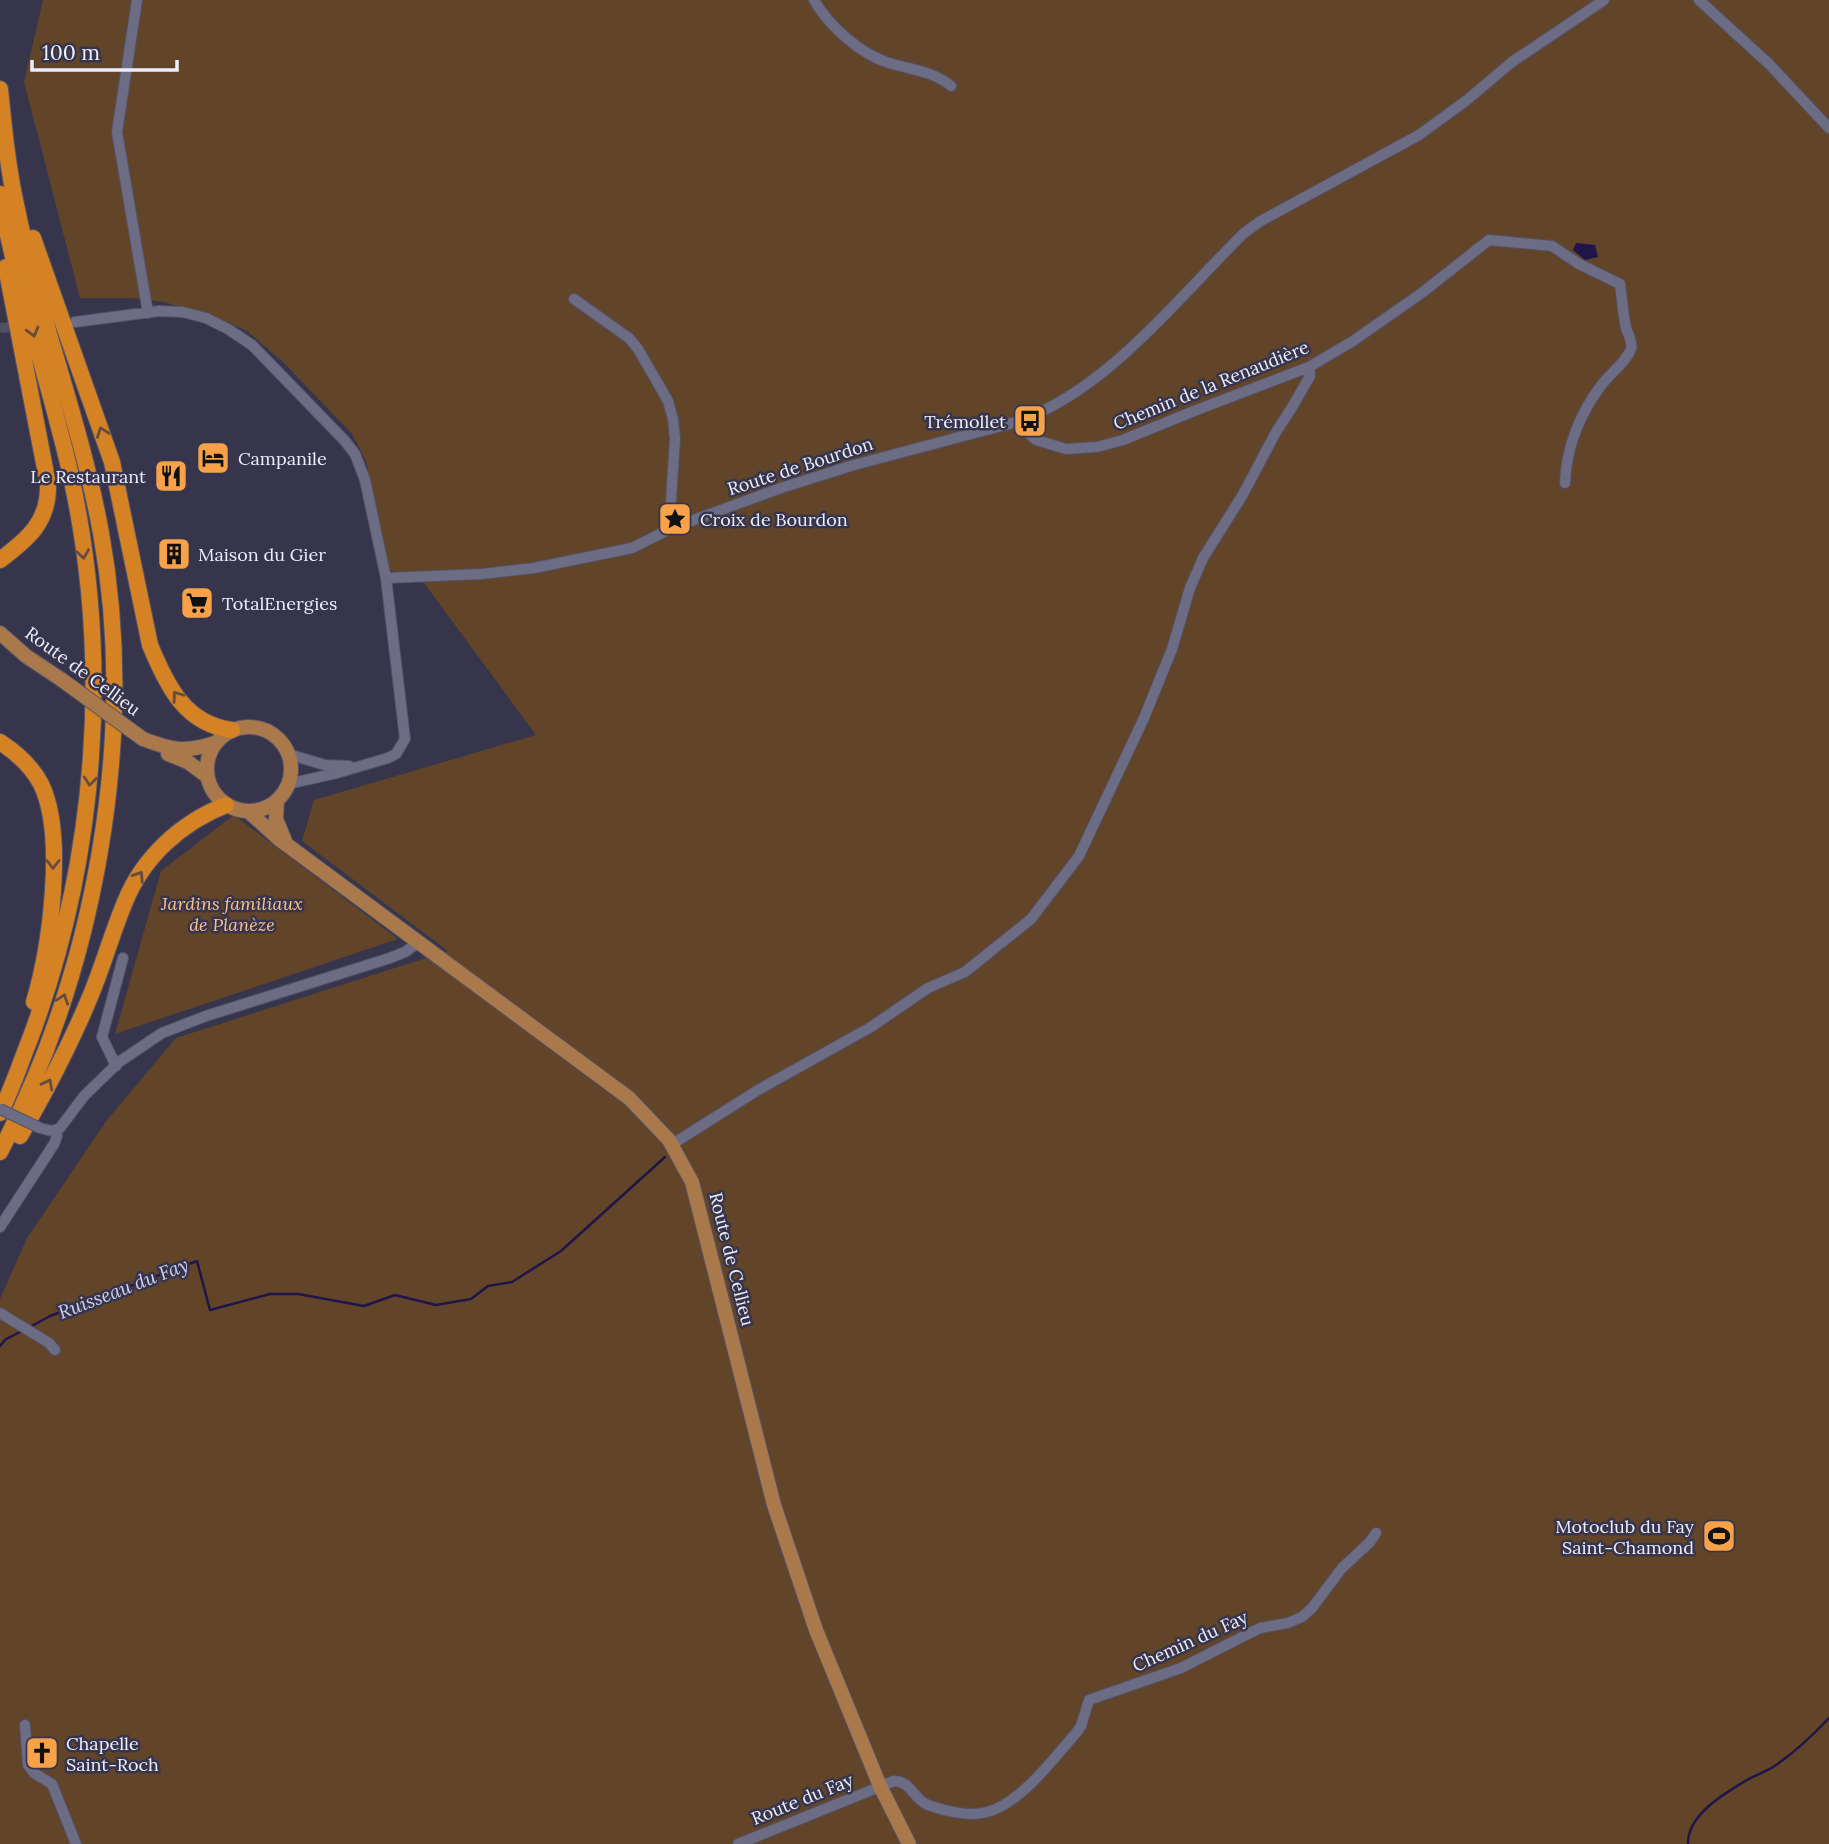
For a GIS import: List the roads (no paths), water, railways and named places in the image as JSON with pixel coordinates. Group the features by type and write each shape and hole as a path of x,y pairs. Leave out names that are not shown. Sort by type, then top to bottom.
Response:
{"highway":[{"path":"0,89 8,162 10,213 70,472 85,565 93,663 91,774 78,863 46,996 0,1111"},
{"path":"0,194 10,213 36,289 81,447 101,534 108,587 113,671 107,794 98,862 86,922 44,1054 0,1152"},
{"path":"0,561 22,544 36,527 48,500 48,484 0,235 10,213"},
{"path":"10,213 30,232 113,462 140,604 155,657 174,693 188,710 209,725 232,730"},
{"path":"0,742 28,764 40,783 50,806 53,834 53,890 45,947 36,996 22,1040 20,1066"},
{"path":"0,1163 9,1154 66,1051 91,995 126,899 139,875 178,831 203,814 226,805"}],"main road":[{"name":"Route de Cellieu","path":"0,633 26,656 143,739 188,762 207,776"},
{"path":"244,727 264,729 275,736 288,754 288,784 277,800 260,810 248,811 226,805 216,797 207,776 209,753 215,743 232,730 244,727"},
{"name":"Route de Cellieu","path":"143,739 169,749 185,750 215,743"},
{"path":"277,800 276,819 288,845"},
{"name":"Route de Cellieu","path":"248,811 288,845 629,1098 671,1145 692,1182 774,1505 816,1630 880,1786 909,1844"}],"street":[{"path":"137,0 117,132 148,313"},
{"path":"814,0 821,13 844,35 877,58 926,73 951,86"},
{"name":"Route de Bourdon","path":"385,574 482,574 534,568 632,548 672,528 781,488 1042,413 1104,371 1243,234 1259,222 1419,135 1513,62 1604,0"},
{"path":"1699,0 1769,64 1829,128"},
{"name":"Chemin de la Renaudière","path":"1020,421 1036,440 1066,449 1097,447 1124,440 1309,367 1353,341 1423,292 1489,240 1552,246 1579,264 1620,284 1626,328 1632,344 1621,363 1597,392 1574,434 1565,484"},
{"path":"574,299 629,338 668,401 675,439 670,516 672,528"},
{"path":"75,321 183,312 206,318 252,345 355,454 365,480 385,574 405,739 396,754 337,773 288,784"},
{"path":"671,1145 758,1090 871,1027 928,988 965,972 1031,919 1079,856 1144,718 1172,649 1190,588 1203,558 1292,409 1310,376 1309,367"},
{"path":"288,754 325,765 358,765"},
{"path":"0,1111 40,1128 55,1130 64,1123 84,1096 116,1066 162,1032 390,958 419,942"},
{"path":"116,1066 102,1037 123,958"},
{"path":"0,1227 54,1144 57,1136 55,1130"},
{"path":"0,1313 49,1343 55,1350"},
{"name":"Chemin du Fay","path":"880,1786 900,1781 907,1785 919,1800 929,1805 970,1814 986,1813 999,1808 1020,1793 1076,1733 1089,1700 1181,1668 1260,1628 1302,1617 1342,1568 1376,1533"},
{"path":"25,1725 28,1765 34,1773 52,1784 76,1844"},
{"name":"Route du Fay","path":"738,1844 880,1786"}],"waterway":[{"name":"Ruisseau du Fay","path":"30,1327 50,1316 197,1261 210,1310 270,1294 298,1294 364,1306 395,1295 436,1305 471,1299 488,1286 512,1282 561,1251 665,1157"},
{"name":"Ruisseau du Fay","path":"0,1346 6,1339 24,1330"},
{"path":"1688,1844 1689,1833 1700,1814 1718,1798 1783,1760 1829,1718"}],"tunnel":[{"path":"0,328 22,326"}],"place":[{"name":"Trémollet","path":"1030,421"},
{"name":"Campanile","path":"213,458"},
{"name":"Le Restaurant","path":"171,476"},
{"name":"Croix de Bourdon","path":"675,519"},
{"name":"Maison du Gier","path":"174,554"},
{"name":"TotalEnergies","path":"197,603"},
{"name":"Motoclub du Fay Saint-Chamond","path":"1719,1536"},
{"name":"Chapelle Saint-Roch","path":"42,1753"}],"park label":[{"name":"Jardins familiaux de Planèze","path":"232,913"}]}
